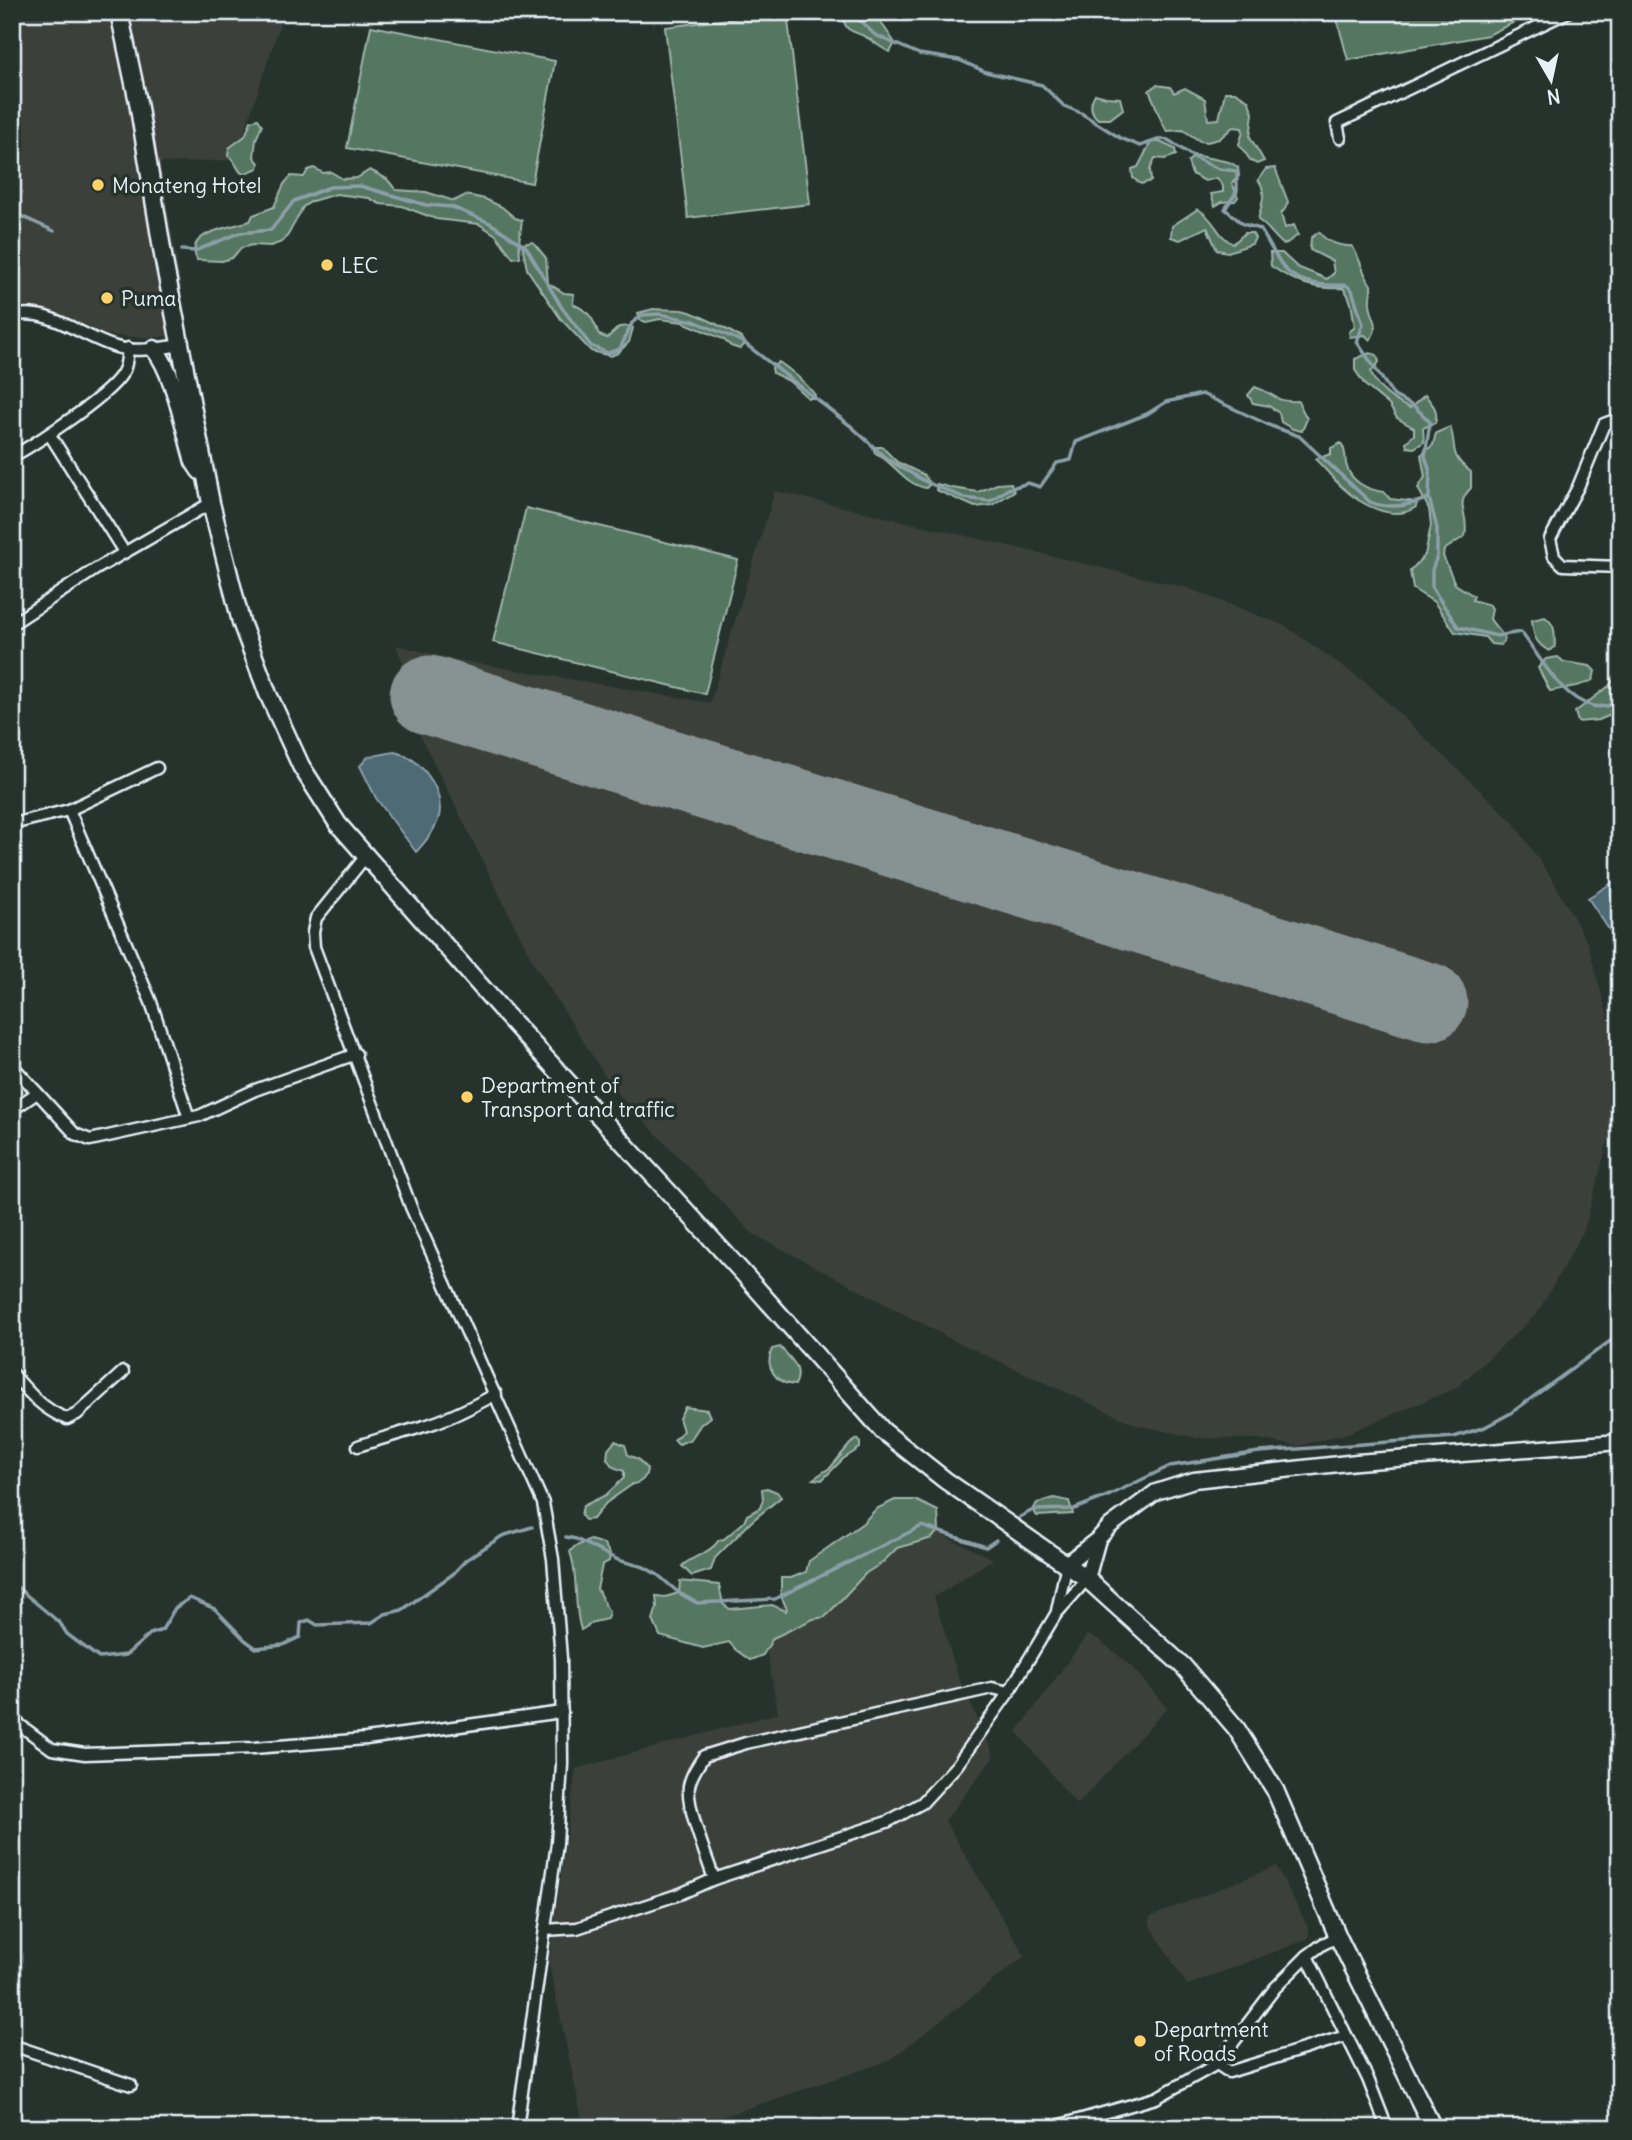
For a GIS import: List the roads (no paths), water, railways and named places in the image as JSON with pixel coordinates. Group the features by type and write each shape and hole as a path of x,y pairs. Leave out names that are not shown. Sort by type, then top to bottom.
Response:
{"main road":[{"path":"119,12 138,102 164,261 205,479 241,622 268,694 301,766 338,824 366,856 507,1016 742,1272 883,1431 945,1480 1087,1579 1183,1666 1236,1728 1275,1790 1338,1937 1433,2128"},
{"path":"153,349 161,358 168,374 194,462 205,479"},
{"path":"1067,1563 1110,1526 1156,1492 1194,1480 1357,1462 1620,1442"},
{"path":"1087,1579 1098,1539"}],"street":[{"path":"1340,138 1337,123 1567,12"},
{"path":"12,316 39,315 59,321 117,348 153,349 181,345"},
{"path":"12,457 50,435 107,391 124,371 128,348"},
{"path":"1620,418 1604,424 1578,487 1550,539 1554,556 1563,565 1620,567"},
{"path":"50,435 124,552"},
{"path":"12,624 124,552 211,503"},
{"path":"12,824 69,810 157,768"},
{"path":"69,810 152,1002 189,1118"},
{"path":"366,856 316,918 314,947 411,1208 543,1503 553,1559 562,1712 558,1829 517,2128"},
{"path":"12,1065 75,1134 90,1140 189,1118 256,1090 356,1054"},
{"path":"12,1110 37,1093"},
{"path":"12,1373 35,1401 67,1419 123,1372"},
{"path":"358,1446 394,1433 422,1427 469,1409 496,1394"},
{"path":"1056,1614 1067,1563"},
{"path":"545,1930 577,1928 680,1894 714,1879 887,1822 922,1803 957,1765 1009,1692 1056,1614 1087,1579"},
{"path":"714,1879 697,1828 689,1789 695,1770 704,1756 746,1743 992,1688 1009,1692"},
{"path":"12,1719 52,1749 85,1754 254,1748 329,1742 562,1712"},
{"path":"1050,2128 1156,2098 1217,2064 1275,1988 1307,1956 1338,1937"},
{"path":"1307,1956 1368,2079 1387,2128"},
{"path":"1217,2064 1229,2072 1346,2036"},
{"path":"12,2045 131,2085"}],"water":[{"path":"394,752 419,765 432,781 439,800 438,821 416,852 376,798 360,766 368,757"},
{"path":"1620,878 1620,946 1588,898"}],"waterway":[{"path":"851,12 875,35 919,54 959,60 986,72 1042,85 1064,106 1081,113 1120,138 1140,146 1161,139 1168,140 1197,159 1219,169 1237,171 1237,191 1225,209 1243,224 1260,229 1280,263 1293,276 1315,284 1346,285 1352,290 1363,324 1357,342 1394,396 1415,407 1430,422 1425,456 1430,472 1429,497"},
{"path":"182,250 195,251 239,233 271,230 294,201 330,187 360,186 426,205 452,207 490,223 526,247 562,308 591,346 608,353 620,349 632,323 642,315 659,314 694,321 743,342 852,427 887,459 926,482 965,498 990,501 1008,489 1028,483 1040,487 1057,463 1071,460 1076,442 1147,414 1166,402 1202,394 1299,436 1370,502 1400,506 1429,498 1437,528 1437,556 1432,570 1432,588 1458,627 1497,636 1521,632 1552,675 1571,695 1596,707 1620,703"},
{"path":"12,212 54,231"},
{"path":"1020,1517 1033,1510 1074,1509 1170,1466 1259,1452 1454,1437 1485,1427 1511,1413 1620,1334"},
{"path":"566,1537 576,1539 618,1560 644,1567 697,1603 775,1599 922,1526 986,1547 996,1540"},
{"path":"12,1583 60,1623 67,1634 99,1658 126,1655 150,1634 162,1630 175,1608 190,1598 215,1609 256,1648 283,1645 300,1637 301,1623 309,1620 317,1625 371,1623 385,1614 402,1610 453,1574 466,1560 502,1536 532,1527"}],"place":[{"name":"Monateng Hotel","path":"98,185"},
{"name":"LEC","path":"327,265"},
{"name":"Puma","path":"107,298"},
{"name":"Department of Transport and traffic","path":"467,1097"},
{"name":"Department of Roads","path":"1140,2041"}]}
